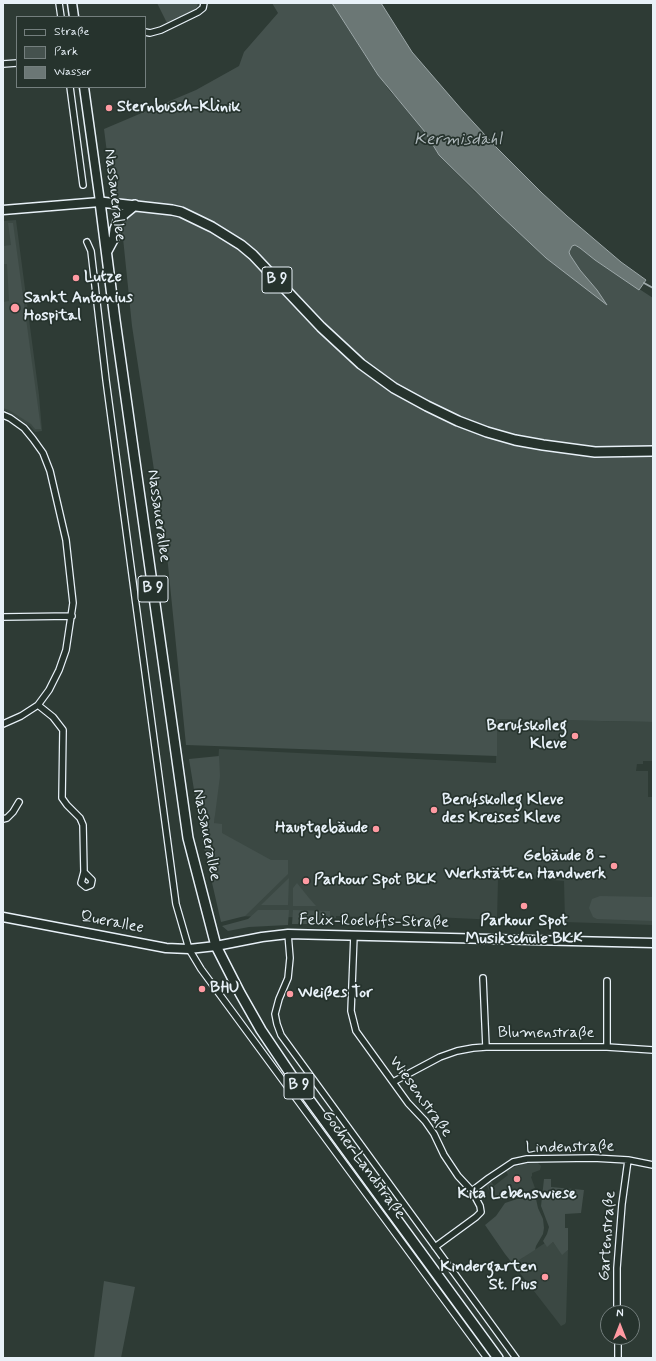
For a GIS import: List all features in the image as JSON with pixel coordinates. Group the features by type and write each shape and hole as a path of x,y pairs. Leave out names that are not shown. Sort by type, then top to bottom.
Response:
{"main road":[{"name":"B 9","path":"100,202 135,205 181,212 212,227 241,245 254,255 321,327 361,364 394,388 427,406 480,429 515,440 543,446 595,452 653,451"},
{"name":"Nassauerallee","path":"100,202 188,838 216,946"},
{"path":"106,252 114,238 118,221 135,205"},
{"name":"Gocher Landstraße","path":"216,946 261,1030 292,1076 498,1358"}],"street":[{"path":"59,3 61,16"},
{"path":"72,3 74,16"},
{"path":"146,32 150,33 161,30 198,12 203,8 204,3"},
{"path":"3,64 16,63"},
{"name":"Nassauerallee","path":"70,88 83,185"},
{"name":"Nassauerallee","path":"84,88 100,202"},
{"path":"3,210 100,202"},
{"name":"Nassauerallee","path":"87,242 91,251 107,388 176,904 185,949"},
{"path":"3,415 24,428 34,439 43,453 50,471 66,540 73,602 66,650 59,670 49,690 38,705 21,716 3,724"},
{"path":"3,617 72,616"},
{"path":"38,705 53,717 63,730 62,798 66,805 80,818 83,825 84,872"},
{"path":"3,819 7,818 13,812 18,802"},
{"name":"Querallee","path":"3,917 166,948 185,949 216,946"},
{"name":"Gocher Landstraße","path":"288,934 290,958 288,978 279,999 276,1014 277,1024 281,1035 516,1358"},
{"name":"Felix-Roeloffs-Straße","path":"216,946 262,936 288,934 653,943"},
{"name":"Wiesenstraße","path":"354,935 351,1011 356,1031 408,1103 434,1134 444,1155 458,1176 472,1191 480,1206 480,1212 435,1247"},
{"name":"Gocher Landstraße","path":"185,949 486,1358"},
{"name":"Blumenstraße","path":"483,978 486,1047"},
{"name":"Blumenstraße","path":"607,981 607,1047"},
{"name":"Blumenstraße","path":"393,1082 440,1057 457,1051 486,1047 607,1047 653,1050"},
{"name":"Lindenstraße","path":"472,1191 513,1162 527,1159 593,1158 628,1160 653,1165"},
{"name":"Gartenstraße","path":"618,1305 617,1268 622,1204 628,1160"},
{"path":"618,1345 618,1358"}],"shaded area":[{"name":"Sankt Antonius Hospital","path":"16,220 39,395 42,431 35,432 30,426 3,409 3,221"},
{"name":"Berufskolleg Kleve des Kreises Kleve","path":"497,719 653,722 653,761 643,761 643,764 637,764 636,771 648,771 648,797 653,797 653,925 565,922 564,881 527,878 498,880 497,920 434,917 433,920 336,916 336,918 224,916 214,822 219,749 496,763"},
{"name":"Kita Lebenswiese","path":"537,1162 541,1166 540,1170 532,1173 531,1177 535,1188 506,1200 498,1200 493,1198 486,1185 491,1181 494,1186 508,1175 506,1171 523,1164"},
{"name":"Kindergarten St. Pius","path":"553,1242 562,1254 568,1250 566,1322 561,1326 513,1264 545,1243 547,1246"}],"green space":[{"path":"157,3 198,3 197,7 193,11 167,23"},
{"path":"272,3 332,3 389,90 425,132 439,155 475,192 597,290 580,270 570,255 569,252 572,246 575,245 580,248 595,260 653,298 653,722 497,719 497,756 186,745 167,555 132,326 123,238 110,177 104,129 196,90 239,66 244,52 278,13"},
{"name":"Sankt Antonius Hospital","path":"8,223 13,223 41,429 35,429 31,424 9,410 3,408 3,302 9,301 7,264 3,264 3,246 11,245"},
{"path":"219,756 220,776 214,823 222,824 222,833 271,860 288,860 288,874 245,916 221,922 202,839 189,759"},
{"path":"289,878 288,905 261,905"},
{"path":"297,883 316,906 293,906 293,888"},
{"path":"600,896 653,897 653,921 597,919 593,917 589,908 592,899"},
{"path":"258,910 289,910 288,925 249,927 228,931 222,926 248,919"},
{"path":"293,910 330,911 330,923 292,924"},
{"path":"544,1179 551,1179 551,1187 584,1190 581,1213 565,1214 565,1228 568,1228 568,1250 562,1255 553,1242 547,1247 543,1241 549,1227 541,1206"},
{"path":"517,1199 536,1199 543,1219 544,1228 543,1234 535,1250 513,1264 485,1225 496,1216 505,1203"},
{"path":"104,1281 135,1287 121,1358 94,1358"}],"water":[{"name":"Kermisdahl","path":"332,3 381,3 412,52 497,148 567,216 621,262 646,280 639,290 580,248 575,245 572,246 569,252 570,255 607,305 546,258 439,155 425,132 378,75"}],"waterway":[{"path":"644,283 653,288"}],"place":[{"name":"Sternbusch-Klinik","path":"109,108"},
{"name":"Lutze","path":"76,278"},
{"name":"Sankt Antonius Hospital","path":"15,308"},
{"name":"Berufskolleg Kleve","path":"575,736"},
{"name":"Berufskolleg Kleve des Kreises Kleve","path":"434,810"},
{"name":"Hauptgebäude","path":"376,829"},
{"name":"Gebäude 8 - Werkstätten Handwerk","path":"614,866"},
{"name":"Parkour Spot BKK","path":"306,881"},
{"name":"Parkour Spot Musikschule BKK","path":"524,906"},
{"name":"BHU","path":"202,989"},
{"name":"Weißes Tor","path":"290,994"},
{"name":"Kita Lebenswiese","path":"517,1179"},
{"name":"Kindergarten St. Pius","path":"545,1277"}]}
